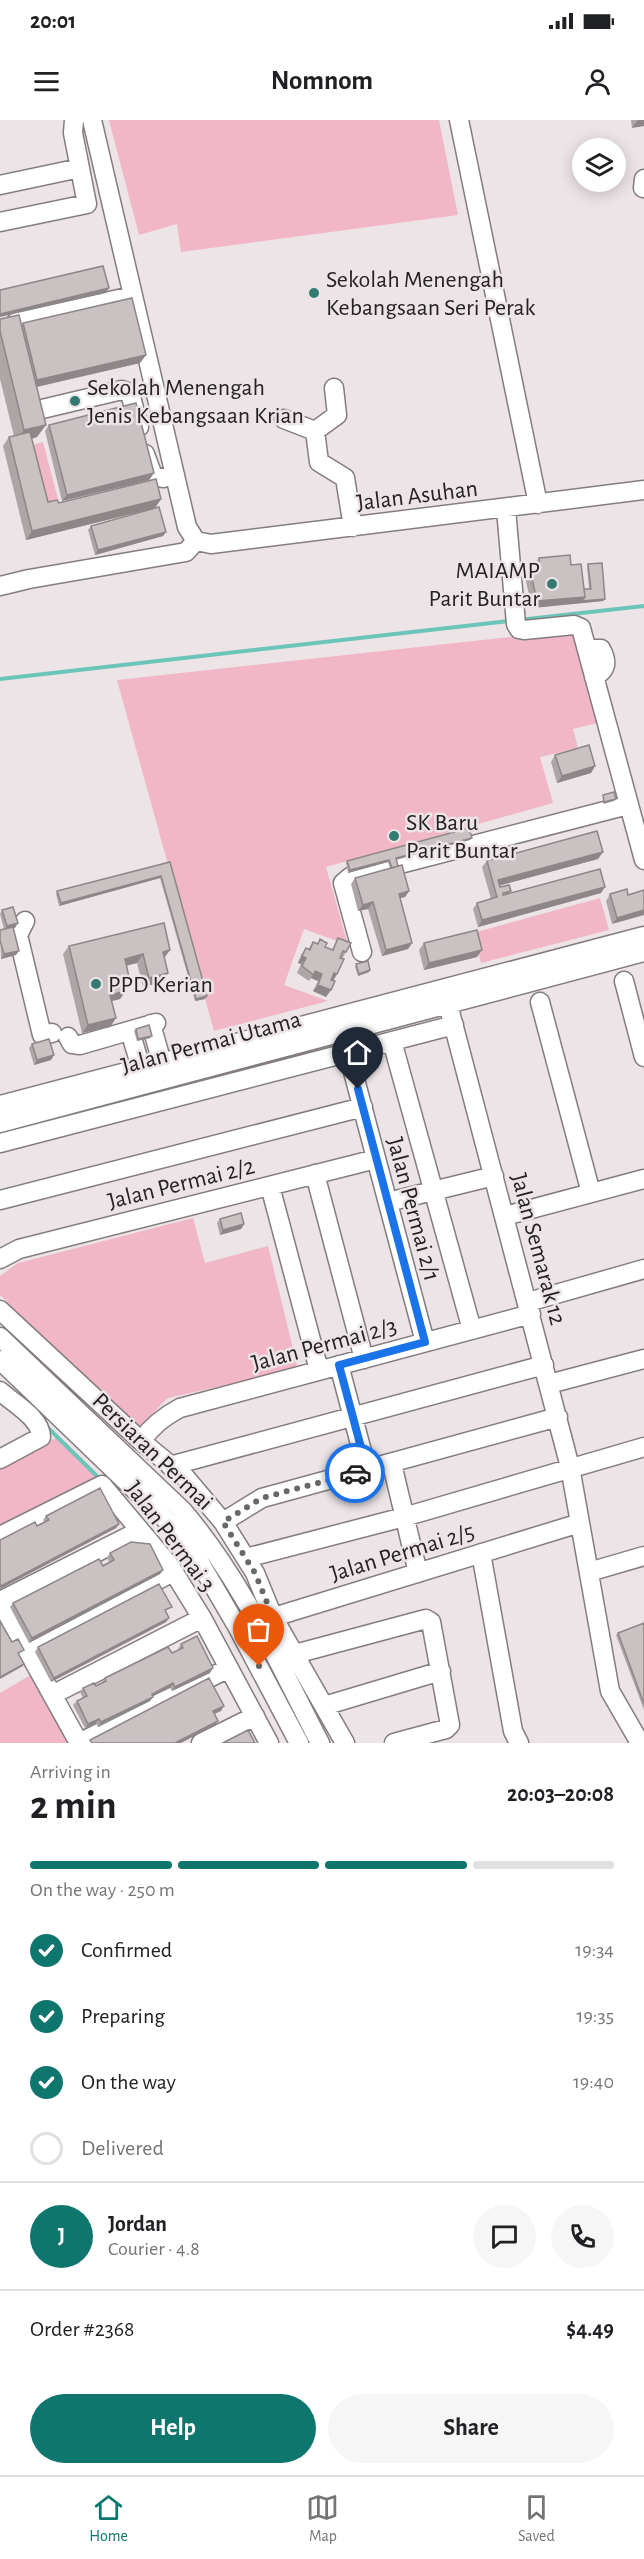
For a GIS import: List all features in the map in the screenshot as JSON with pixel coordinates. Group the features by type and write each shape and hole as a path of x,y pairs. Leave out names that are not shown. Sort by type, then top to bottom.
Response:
{"street":[{"path":"0,222 87,204 73,132 74,120"},
{"path":"0,586 186,552 196,540 187,527 174,475 92,120"},
{"path":"459,120 538,504"},
{"path":"0,185 80,168"},
{"path":"16,322 132,296"},
{"path":"315,431 337,415 334,388"},
{"path":"38,410 127,390 130,393 153,476 148,484 138,487"},
{"path":"284,419 315,431"},
{"path":"315,431 320,462 345,478 353,527"},
{"path":"153,476 163,478 174,475"},
{"name":"Jalan Asuhan","path":"196,540 211,544 644,490"},
{"path":"506,508 516,621 519,629 574,625 581,628 644,860"},
{"path":"362,952 343,883 345,879 628,805"},
{"path":"25,921 18,931 42,1035 60,1035 72,1044 80,1045 153,1024 162,1063"},
{"name":"Jalan Permai Utama","path":"0,1105 133,1076 446,996 644,936"},
{"name":"Jalan Permai Utama","path":"0,1123 133,1076 162,1063 644,952"},
{"path":"624,981 644,1057"},
{"name":"Jalan Semarak 12","path":"446,996 570,1467 610,1691 640,1743"},
{"path":"540,1002 591,1193"},
{"path":"0,1143 454,1025"},
{"path":"129,1030 136,1108"},
{"path":"392,1041 472,1330"},
{"name":"Jalan Permai 2/1","path":"348,1053 425,1342"},
{"path":"0,1200 363,1107"},
{"name":"Jalan Permai 2/2","path":"0,1258 19,1249 376,1159"},
{"path":"315,1174 364,1359"},
{"path":"388,1202 494,1176"},
{"path":"505,1216 644,1179"},
{"path":"270,1186 320,1370"},
{"name":"Jalan Permai 2/3","path":"141,1442 152,1426 180,1408 472,1330 644,1269"},
{"path":"0,1310 141,1442 186,1478 223,1522 255,1573 265,1620 295,1654 345,1743"},
{"name":"Persiaran Permai","path":"0,1337 182,1510 203,1533 265,1620 320,1743"},
{"path":"549,1384 644,1359"},
{"name":"Persiaran Permai","path":"0,1360 186,1539 238,1628 299,1743"},
{"path":"339,1365 367,1470"},
{"path":"170,1466 544,1365"},
{"path":"0,1460 41,1437 40,1427 0,1390 14,1374"},
{"path":"223,1522 262,1498 558,1417"},
{"path":"246,1558 404,1517 570,1467 644,1448"},
{"path":"392,1464 418,1573"},
{"name":"Jalan Permai 3","path":"0,1536 102,1485 173,1572 202,1618 269,1743"},
{"name":"Jalan Permai 2/5","path":"238,1628 580,1523"},
{"path":"139,1531 0,1601 79,1743 229,1668"},
{"path":"481,1553 513,1731 519,1743"},
{"path":"589,1572 644,1556"},
{"path":"27,1649 173,1572"},
{"path":"52,1695 202,1618"},
{"path":"295,1654 426,1619 432,1624 450,1721 448,1728 394,1743"},
{"path":"324,1706 441,1671"},
{"path":"201,1743 255,1716"}],"shaded area":[{"path":"109,120 439,120 458,215 181,252 177,224 139,235"},
{"path":"43,442 59,503 45,507 29,446"},
{"name":"SK Baru Parit Buntar","path":"574,630 598,723 573,729 578,748 540,757 553,803 326,867 348,945 304,929 284,985 328,1001 214,1031 117,680"},
{"path":"600,898 609,930 481,963 473,933"},
{"path":"193,1218 205,1263 268,1246 298,1369 168,1398 142,1424 135,1427 0,1295 0,1276 18,1263"},
{"path":"56,1438 101,1481 0,1529 0,1466"},
{"path":"34,1673 71,1743 0,1743 0,1693"}],"building":[{"path":"103,266 109,288 0,314 0,290"},
{"path":"132,298 146,355 37,380 23,323"},
{"path":"19,315 46,425 24,430 0,331 0,319"},
{"path":"136,403 154,473 67,495 49,425"},
{"path":"30,432 48,502 57,500 59,503 156,479 161,499 32,531 9,437"},
{"path":"159,507 166,532 98,550 91,526"},
{"name":"MAIAMP Parit Buntar","path":"570,555 571,565 581,564 585,597 537,601 530,570 540,569 539,558"},
{"path":"602,563 605,599 582,601 585,597 584,589 591,589 588,564"},
{"path":"589,745 595,766 562,776 555,755"},
{"path":"614,792 616,799 604,802 603,795"},
{"path":"469,828 472,838 396,858 398,866 392,868 389,860 350,870 347,861"},
{"path":"597,831 603,852 498,880 500,887 509,885 511,891 503,895 600,869 605,887 482,920 477,903 497,897 487,861"},
{"path":"170,862 207,996 196,999 161,876 61,903 57,891"},
{"path":"402,865 409,891 399,894 412,943 386,950 373,902 363,905 355,878"},
{"path":"627,889 628,895 644,890 644,910 617,918 610,894"},
{"path":"13,907 18,923 7,926 2,910"},
{"name":"PPD Kerian","path":"164,923 170,950 163,952 168,973 149,978 143,954 125,959 129,977 123,979 126,991 110,995 116,1018 88,1025 69,946"},
{"path":"13,927 19,951 4,954 0,930"},
{"path":"477,930 482,950 429,963 424,943"},
{"path":"338,938 351,943 340,958 344,959 337,974 334,973 331,980 335,981 331,990 318,985 322,974 315,971 314,975 302,966 306,958 302,956 306,948 310,950 313,942 318,944 320,939 327,943 325,947 333,950"},
{"path":"368,961 370,970 359,974 356,964"},
{"path":"149,1025 152,1036 138,1039 136,1029"},
{"path":"49,1039 54,1055 37,1060 32,1044"},
{"path":"241,1213 244,1224 223,1230 220,1219"},
{"path":"100,1488 119,1524 1,1586 0,1540 35,1522 37,1526 49,1520 46,1516"},
{"path":"131,1542 150,1544 163,1570 32,1638 13,1603 99,1559 103,1566 114,1560 110,1553"},
{"path":"159,1584 172,1607 165,1610 169,1618 54,1678 38,1647"},
{"path":"0,1621 12,1642 18,1639 24,1650 18,1653 24,1664 0,1677"},
{"path":"644,1623 644,1704 618,1633"},
{"path":"197,1636 213,1668 175,1687 173,1683 152,1694 153,1697 101,1722 99,1719 88,1724 77,1701 87,1696 83,1688 94,1683 96,1686 106,1681 105,1678 168,1647 172,1653 183,1648 181,1644"},
{"path":"209,1678 224,1706 213,1711 218,1721 175,1743 92,1743 90,1740"},
{"path":"248,1730 255,1743 223,1743"}],"waterway":[{"path":"519,620 644,606"},
{"path":"0,679 509,621"},
{"path":"45,1425 100,1479"}],"way so far":[{"path":"259,1666 238,1628 273,1617 255,1573 223,1522 262,1498 355,1473"}],"place":[{"name":"Sekolah Menengah Kebangsaan Seri Perak","path":"314,293"},
{"name":"Sekolah Menengah Jenis Kebangsaan Krian","path":"75,401"},
{"name":"MAIAMP Parit Buntar","path":"552,584"},
{"name":"SK Baru Parit Buntar","path":"394,836"},
{"name":"PPD Kerian","path":"96,984"}],"route":[{"path":"355,1473 367,1470 339,1365 425,1342 358,1089"}]}
